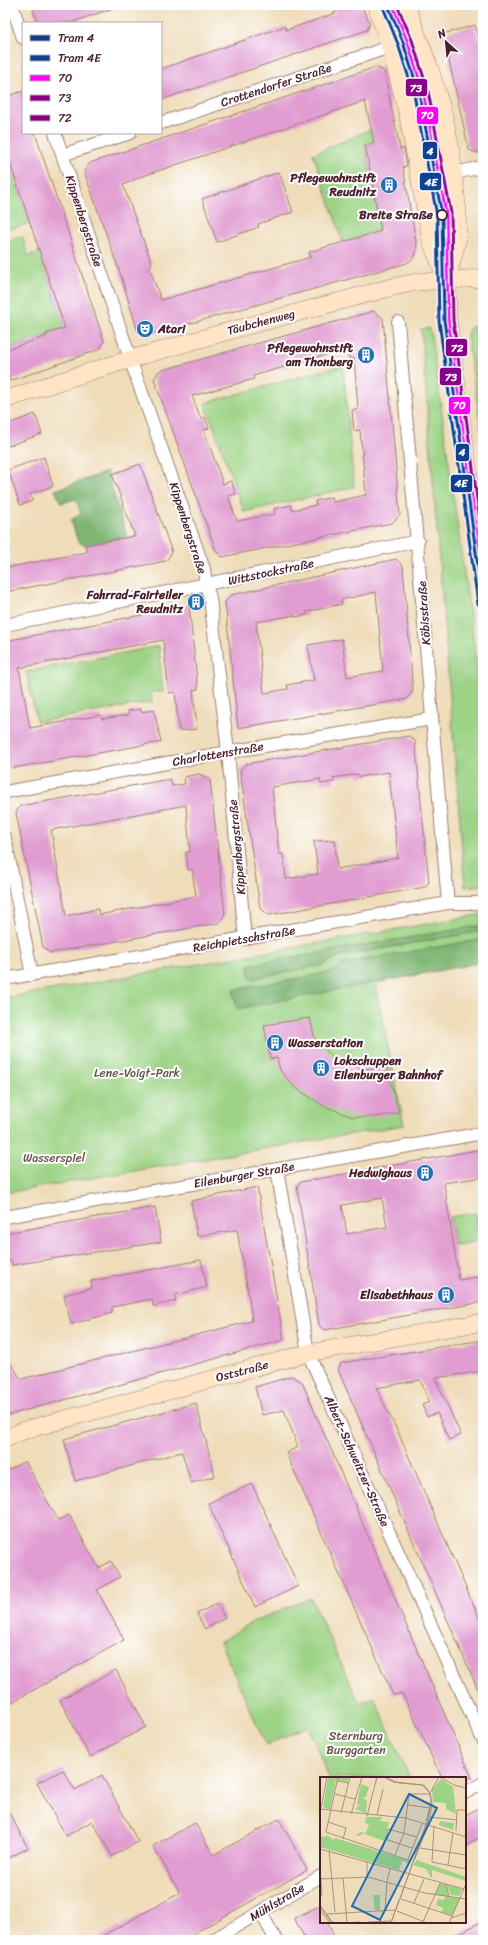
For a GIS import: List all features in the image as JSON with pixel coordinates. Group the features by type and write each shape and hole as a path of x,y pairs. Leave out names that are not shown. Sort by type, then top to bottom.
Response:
{"street":[{"path":"12,5 22,35"},
{"path":"376,5 390,47 410,125 431,242 447,281"},
{"path":"406,5 419,36 440,103 451,151 454,173 458,213 458,237 447,281 448,320 483,580"},
{"name":"Crottendorfer Straße","path":"162,123 390,47"},
{"name":"Kippenbergstraße","path":"55,134 130,358 204,569 206,585 210,598 228,752 245,939"},
{"path":"62,155 127,134"},
{"path":"454,173 483,167"},
{"name":"Täubchenweg","path":"5,400 130,358 393,287 416,282 483,278"},
{"name":"Köbisstraße","path":"398,322 448,903"},
{"name":"Wittstockstraße","path":"5,625 418,541"},
{"name":"Charlottenstraße","path":"5,792 228,752 432,719"},
{"path":"5,838 32,975"},
{"name":"Reichpietschstraße","path":"5,980 448,903 483,903"},
{"name":"Eilenburger Straße","path":"5,1217 483,1132"},
{"name":"Albert-Schweitzer-Straße","path":"277,1169 308,1353 483,1740"},
{"name":"Oststraße","path":"6,1437 31,1428 308,1353 483,1322"},
{"path":"466,1792 483,1783"},
{"name":"Mühlstraße","path":"212,1940 261,1913 320,1877"},
{"path":"261,1913 276,1940"}],"green space":[{"path":"372,129 374,143 365,145 380,226 376,233 343,242 313,154"},
{"path":"10,163 30,223 10,229 5,213 5,165"},
{"path":"22,236 28,256 40,252 59,311 91,300 96,317 68,326 70,333 61,329 46,334 47,336 5,350 5,242"},
{"path":"471,327 477,327 480,329 483,348 483,440 467,336 468,330"},
{"path":"430,328 483,709 483,885 465,887 421,329"},
{"path":"343,365 354,487 244,512 205,403"},
{"path":"107,472 127,537 85,545 78,542 71,520 81,514 76,499 61,503 55,490"},
{"path":"159,646 163,692 151,692 152,702 37,722 26,672"},
{"name":"Lene-Voigt-Park","path":"483,914 483,962 375,983 404,1125 5,1193 5,998"},
{"path":"483,925 483,931 340,956 323,965 250,979 248,965"},
{"path":"483,939 483,962 237,1009 233,990 332,972 346,963"},
{"path":"476,1213 480,1241 454,1245 450,1217"},
{"name":"Sternburg Burggarten","path":"311,1598 359,1703 374,1697 410,1777 329,1777 308,1726 266,1745 220,1642 254,1621"}],"building":[{"path":"36,5 116,5 116,7 73,22 38,22 33,10"},
{"path":"331,5 361,5 370,23 367,30 162,100 162,69 285,26 286,30 336,13"},
{"path":"475,25 483,53 483,150 477,153 469,150 443,34"},
{"path":"376,67 384,71 400,149 404,148 407,166 403,167 417,247 415,257 407,263 148,335 137,329 121,276 84,171 90,163","holes":["365,101 374,143 365,145 381,231 309,252 311,257 161,300 149,266 152,264 123,185 140,177"]},
{"path":"22,91 22,134 35,134 104,341 100,349 10,381 5,364 5,350 47,336 46,334 65,328 5,148 5,97"},
{"path":"279,172 293,212 258,224 259,227 217,242 202,199"},
{"path":"374,311 383,318 400,515 392,523 222,557 216,551 154,379 159,371","holes":["348,348 349,359 354,358 358,409 352,410 354,431 360,430 366,495 333,502 332,497 315,501 316,505 292,510 291,505 274,509 275,514 237,521 228,496 236,494 231,481 223,484 204,430 209,428 205,417 201,419 192,396 254,379 253,376 338,351 339,354"]},
{"path":"35,414 42,434 5,447 5,425"},
{"path":"44,457 53,486 30,494 32,501 20,505 8,470"},
{"path":"140,464 172,552 166,561 5,592 5,568 87,552 85,545 135,536 112,474"},
{"path":"396,559 403,566 413,691 407,699 238,728 225,602 231,595","holes":["376,592 383,671 347,677 342,639 308,645 314,680 287,685 288,689 264,693 256,622 295,615 295,617 307,615 306,612 342,604 341,600"]},
{"path":"189,606 198,689 193,690 197,729 179,731 175,692 169,693 163,640 19,668 30,728 101,715 102,719 129,715 128,711 141,709 141,712 154,710 161,742 13,768 7,763 5,755 5,641"},
{"path":"409,736 415,741 429,882 425,887 269,915 260,908 240,770 246,764","holes":["389,772 398,858 337,869 335,840 314,841 318,874 286,879 283,854 279,854 272,787 320,779 321,784 334,782 333,778 358,774 359,777"]},
{"path":"199,774 210,779 225,915 219,923 50,953 43,947 16,813 20,806 170,779 172,786 185,784 184,777","holes":["186,805 190,852 186,852 188,870 192,869 196,896 99,915 98,909 66,916 51,830"]},
{"name":"Lokschuppen Eilenburger Bahnhof","path":"310,1018 315,1040 336,1060 365,1069 387,1068 399,1113 375,1117 352,1117 322,1105 293,1086 280,1070 277,1058 270,1059 264,1025"},
{"path":"483,1149 483,1177 444,1183 459,1280 483,1276 483,1302 324,1330 319,1325 297,1187 300,1182","holes":["382,1198 387,1227 347,1234 342,1205"]},
{"path":"257,1187 284,1340 5,1416 5,1354 21,1379 252,1321 237,1230 197,1236 191,1201"},
{"path":"155,1207 161,1242 12,1265 11,1260 5,1261 5,1233"},
{"path":"201,1260 207,1287 175,1295 176,1301 153,1306 152,1299 112,1307 112,1313 71,1324 64,1295 92,1288 91,1281"},
{"path":"483,1340 483,1371 435,1378 461,1435 449,1440 437,1413 427,1417 422,1405 430,1402 420,1380 376,1388 398,1432 483,1627 483,1701 338,1370 341,1363"},
{"path":"292,1376 302,1382 472,1778 442,1777 402,1693 393,1695 286,1453 298,1447 284,1410 262,1415 255,1387"},
{"path":"196,1403 215,1476 191,1483 182,1452 75,1481 64,1439"},
{"path":"25,1461 58,1520 69,1515 99,1568 111,1561 120,1577 97,1590 124,1640 5,1706 5,1472"},
{"path":"252,1484 298,1586 255,1607 208,1503"},
{"path":"217,1603 225,1618 205,1629 197,1614"},
{"path":"116,1670 146,1727 90,1757 60,1700"},
{"path":"63,1770 75,1790 102,1775 138,1842 112,1856 92,1821 66,1836 37,1783"},
{"path":"5,1805 28,1848 5,1860"},
{"path":"483,1806 483,1836 466,1845 466,1814"},
{"path":"279,1819 307,1870 182,1940 95,1940 180,1893 153,1846 195,1823 213,1855"},
{"path":"320,1905 320,1923 328,1923 336,1940 306,1940 294,1918"},
{"path":"483,1921 483,1940 446,1940"}],"tram line":[{"name":"4","path":"388,5 403,42 419,93 442,215 444,320 483,603"},
{"name":"4E","path":"383,7 398,44 414,94 437,216 439,321 478,604"}],"transit line":[{"name":"70","path":"392,5 407,41 423,92 446,214 448,320 483,580"},
{"name":"72","path":"397,5 412,40 428,91 451,213 453,320 483,543"},
{"name":"73","path":"387,7 402,43 418,93 441,215 443,321 478,581"}],"place":[{"name":"Pflegewohnstift Reudnitz","path":"389,185"},
{"name":"Breite Straße","path":"442,215"},
{"name":"Atari","path":"145,329"},
{"name":"Pflegewohnstift am Thonberg","path":"366,355"},
{"name":"Fahrrad-Fairteiler Reudnitz","path":"196,602"},
{"name":"Wasserstation","path":"275,1043"},
{"name":"Lokschuppen Eilenburger Bahnhof","path":"321,1068"},
{"name":"Hedwighaus","path":"425,1173"},
{"name":"Elisabethhaus","path":"446,1295"}],"park label":[{"name":"Wasserspiel","path":"54,1158"}]}
